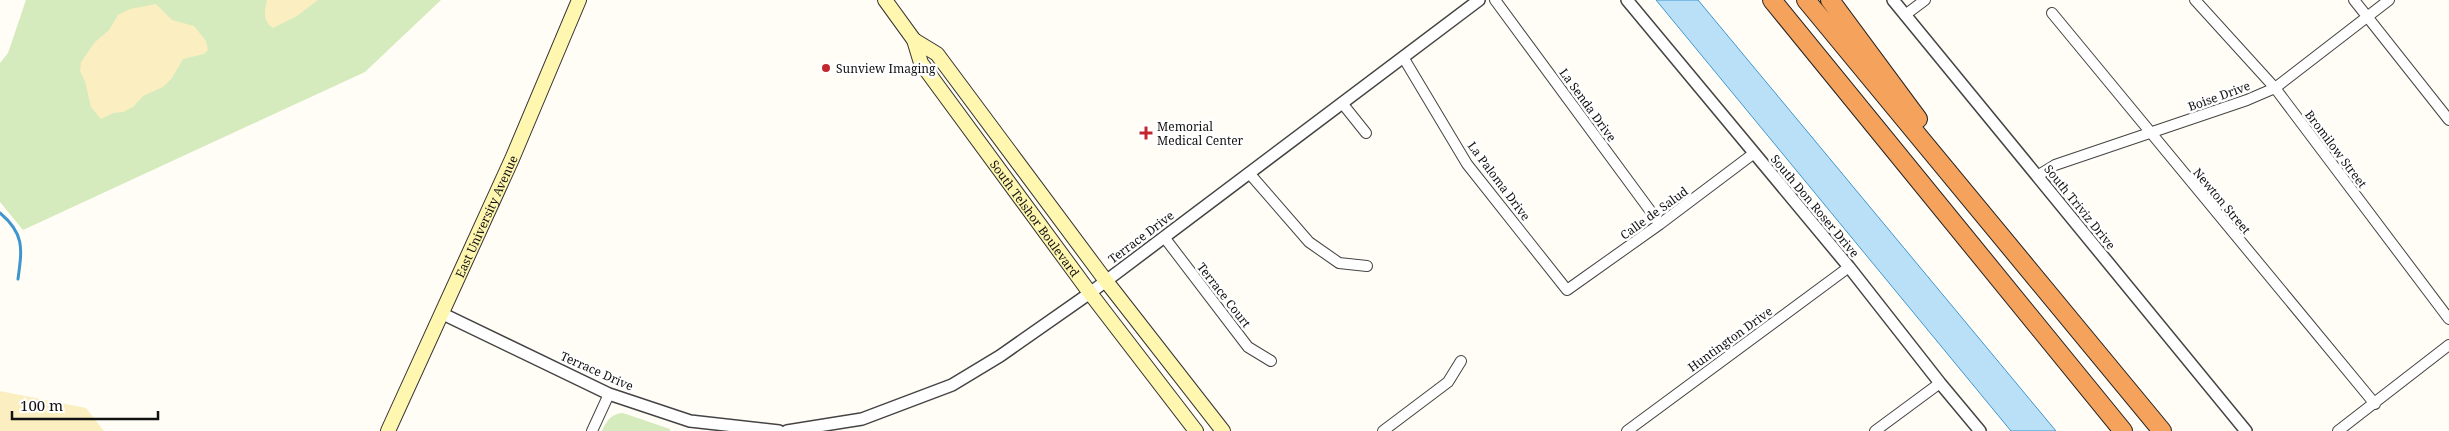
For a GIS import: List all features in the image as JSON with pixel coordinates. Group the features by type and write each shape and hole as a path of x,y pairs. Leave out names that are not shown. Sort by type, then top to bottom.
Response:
{"highway":[{"path":"1772,0 2124,431"},
{"path":"1806,0 2162,431"},
{"path":"1830,0 2021,262"}],"main road":[{"name":"East University Avenue","path":"388,431 443,314 512,159 579,0"},
{"name":"South Telshor Boulevard","path":"885,0 914,40 921,63 1090,293 1196,431"},
{"name":"South Telshor Boulevard","path":"914,40 936,54 1106,281 1224,431"},
{"path":"949,100 963,90"}],"street":[{"name":"Terrace Drive","path":"787,431 862,419 952,385 1000,356 1090,293 1479,0"},
{"name":"La Senda Drive","path":"1495,0 1660,224"},
{"name":"South Don Roser Drive","path":"1627,0 1753,154 1849,267 1980,431"},
{"name":"South Triviz Drive","path":"1893,0 2246,431"},
{"path":"1905,15 1925,0"},
{"name":"Bromilow Street","path":"2195,0 2275,88 2449,319"},
{"path":"2354,0 2449,120"},
{"name":"Boise Drive","path":"2037,176 2055,165 2247,100 2275,88 2389,0"},
{"name":"Newton Street","path":"2052,13 2375,404"},
{"name":"La Paloma Drive","path":"1403,57 1467,164 1567,290"},
{"path":"2439,108 2449,101"},
{"path":"1342,103 1366,133"},
{"name":"Calle de Salud","path":"1567,290 1660,224 1753,154"},
{"path":"1249,173 1309,242 1339,263 1367,266"},
{"name":"Terrace Court","path":"1164,237 1248,347 1271,361"},
{"name":"Huntington Drive","path":"1627,431 1849,267"},
{"name":"Terrace Drive","path":"443,314 609,394 690,421 779,431"},
{"path":"2338,431 2449,345"},
{"path":"1383,431 1448,382 1461,361"},
{"path":"1875,431 1940,383"},
{"path":"592,431 609,394"}],"green space":[{"path":"26,0 441,0 365,72 23,230 0,202 0,63 8,53"},
{"path":"623,413 670,429 670,431 602,431 610,418"}],"sand":[{"path":"267,0 318,0 297,16 273,28 266,19"},
{"path":"156,4 172,20 194,26 206,41 208,50 204,54 183,59 172,78 163,87 143,96 133,107 101,119 91,107 85,81 80,71 81,62 95,42 109,30 118,15 130,9"},
{"path":"0,391 86,408 104,431 0,431"}],"water":[{"path":"1656,0 1698,0 2056,431 2011,431"}],"waterway":[{"path":"0,213 18,235 21,250 18,279"}],"place":[{"name":"Sunview Imaging","path":"826,68"},
{"name":"Memorial Medical Center","path":"1146,133"}]}
